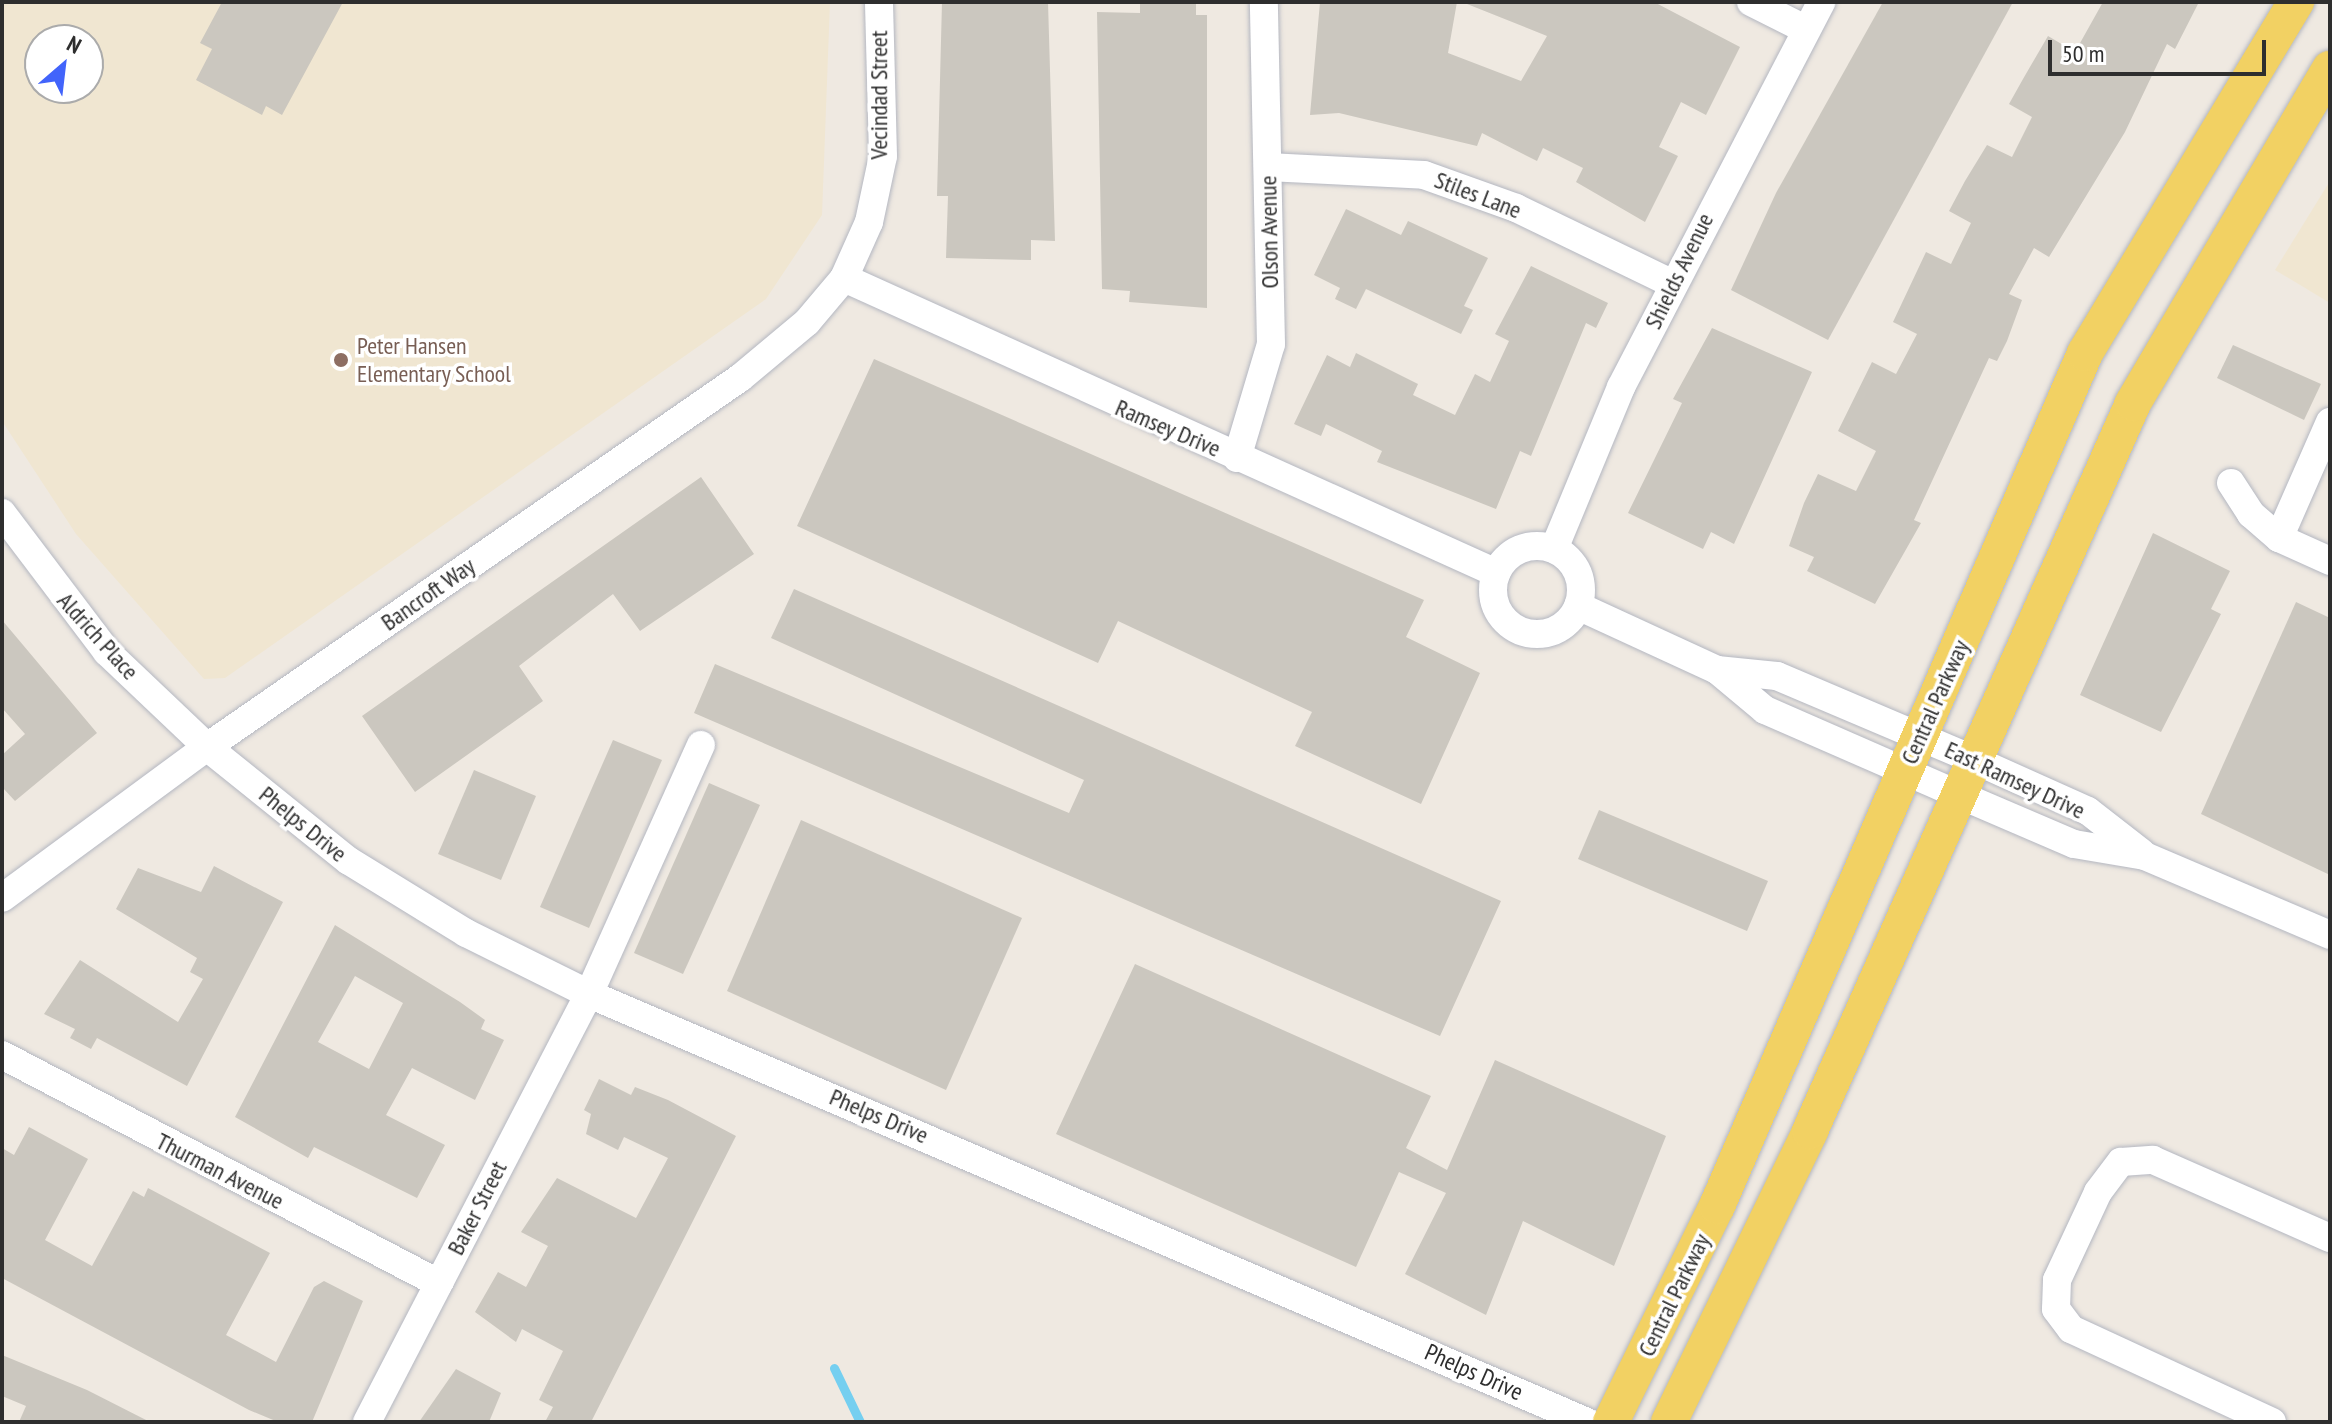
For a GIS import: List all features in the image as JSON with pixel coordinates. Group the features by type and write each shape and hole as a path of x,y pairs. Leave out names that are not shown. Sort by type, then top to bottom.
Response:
{"main road":[{"name":"Central Parkway","path":"1611,1422 1717,1206 2085,353 2296,2"},
{"path":"1669,1422 1810,1131 1970,758 2133,403 2330,69"}],"street":[{"name":"Vecindad Street","path":"844,278 869,222 883,156 879,2"},
{"name":"Olson Avenue","path":"1237,458 1271,344 1264,2"},
{"path":"1751,2 1805,29"},
{"name":"Shields Avenue","path":"1554,549 1673,284 1821,2"},
{"name":"Stiles Lane","path":"1268,167 1424,175 1516,208 1673,284"},
{"name":"Ramsey Drive","path":"844,278 1496,573"},
{"name":"Bancroft Way","path":"2,898 207,747 740,378 807,322 844,278"},
{"path":"2279,538 2330,422"},
{"path":"2231,483 2279,538 2330,561"},
{"name":"Aldrich Place","path":"2,513 107,652 207,747"},
{"path":"1526,547 1554,549 1574,567 1578,606 1560,628 1520,631 1493,600 1496,573 1526,547"},
{"path":"1578,606 1717,670"},
{"name":"East Ramsey Drive","path":"1717,670 1777,676 1920,736 2088,811 2145,856"},
{"name":"East Ramsey Drive","path":"1717,670 1765,710 1955,793 2074,844 2145,856 2330,935"},
{"name":"Baker Street","path":"367,1422 589,994 701,745"},
{"name":"Phelps Drive","path":"207,747 349,861 466,933 589,994 1587,1422"},
{"name":"Thurman Avenue","path":"2,1055 439,1283"},
{"path":"2272,1422 2071,1329 2056,1309 2057,1280 2098,1192 2121,1162 2153,1160 2330,1238"}],"shaded area":[{"name":"Peter Hansen Elementary School","path":"2,2 830,2 822,215 766,299 225,678 204,679 76,534 2,421"},
{"path":"2330,181 2330,303 2275,270"}],"building":[{"path":"222,2 343,2 282,115 266,106 262,115 196,80 212,49 200,43"},
{"path":"942,2 1048,2 1055,241 1031,240 1031,260 946,258 948,196 937,196"},
{"path":"1140,2 1196,2 1196,15 1207,15 1207,308 1129,302 1130,291 1102,289 1097,12 1140,13"},
{"path":"1320,2 1457,2 1448,53 1521,81 1547,36 1462,2 1654,2 1740,47 1706,115 1681,102 1659,147 1678,156 1645,222 1576,182 1583,168 1543,148 1537,161 1482,133 1477,146 1339,113 1310,115"},
{"path":"1883,2 2013,2 1828,340 1731,290 1776,193"},
{"path":"2103,2 2199,2 2175,49 2167,44 2125,132 2049,257 2034,248 2009,294 2022,300 2007,341 1997,361 1989,358 1914,520 1921,523 1875,604 1807,571 1814,557 1789,546 1804,503 1818,474 1856,491 1876,451 1838,431 1872,362 1896,374 1917,334 1893,322 1926,252 1951,264 1971,223 1949,211 1965,181 1987,145 2012,157 2032,117 2009,104 2023,79 2048,36 2075,52"},
{"path":"1346,209 1401,235 1408,221 1488,258 1464,306 1473,310 1461,334 1366,289 1356,309 1335,299 1340,288 1314,275"},
{"path":"1531,266 1608,303 1596,328 1586,323 1531,456 1520,451 1496,509 1377,462 1382,451 1326,424 1321,436 1294,424 1327,355 1350,367 1356,353 1418,384 1413,395 1455,415 1475,374 1490,382 1509,341 1495,334"},
{"path":"1712,328 1812,372 1734,544 1711,532 1703,549 1628,513 1682,403 1673,399"},
{"path":"2233,345 2321,384 2304,420 2217,378"},
{"path":"874,359 1424,600 1406,637 1480,673 1421,804 1295,746 1312,712 1118,621 1098,663 797,526"},
{"path":"701,477 754,554 640,631 613,594 519,666 543,701 415,792 362,716"},
{"path":"2153,533 2230,571 2211,609 2221,614 2161,732 2080,695"},
{"path":"794,589 1501,901 1440,1036 694,713 715,664 1069,813 1084,780 771,638"},
{"path":"2296,602 2330,618 2330,875 2201,814"},
{"path":"2,620 97,733 15,801 2,787 2,755 25,734 2,708"},
{"path":"613,740 662,760 589,928 540,907"},
{"path":"474,770 536,796 501,880 438,854"},
{"path":"709,783 760,805 683,974 634,953"},
{"path":"1599,810 1768,881 1747,931 1578,859"},
{"path":"801,820 1022,918 946,1090 727,991"},
{"path":"214,866 283,902 187,1086 97,1038 91,1049 70,1038 75,1029 44,1014 80,960 178,1022 203,979 190,972 197,958 116,909 138,868 201,892"},
{"path":"335,925 460,1002 485,1020 481,1029 504,1040 475,1100 412,1068 386,1115 445,1145 417,1198 314,1147 308,1158 235,1117","holes":["355,976 403,1003 369,1069 318,1042"]},
{"path":"1135,964 1431,1096 1406,1148 1447,1170 1495,1060 1666,1136 1614,1266 1523,1221 1486,1315 1405,1274 1446,1193 1399,1172 1356,1267 1056,1134"},
{"path":"599,1079 631,1095 635,1087 668,1100 736,1136 591,1422 545,1422 553,1407 539,1400 563,1351 522,1329 516,1342 475,1312 498,1272 526,1287 548,1246 521,1232 557,1178 636,1218 668,1158 624,1137 618,1150 586,1134 591,1114 584,1110"},
{"path":"29,1127 88,1159 45,1240 92,1266 133,1191 144,1197 148,1188 270,1253 226,1335 276,1362 314,1287 324,1281 363,1301 312,1422 278,1422 249,1410 2,1278 2,1148 14,1155"},
{"path":"2,1355 87,1390 150,1422 19,1422 26,1406 2,1396"},
{"path":"456,1369 501,1393 489,1422 419,1422"}],"waterway":[{"path":"834,1368 860,1422"}],"place":[{"name":"Peter Hansen Elementary School","path":"341,360"}]}
